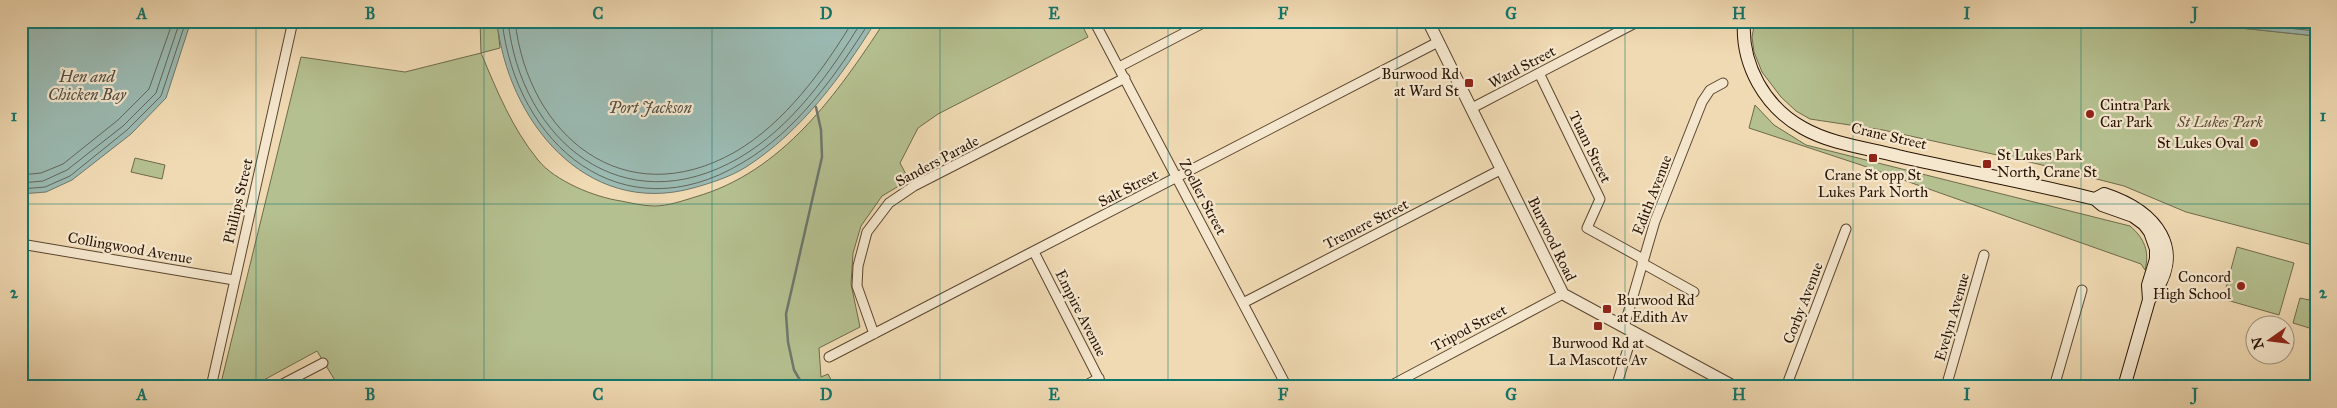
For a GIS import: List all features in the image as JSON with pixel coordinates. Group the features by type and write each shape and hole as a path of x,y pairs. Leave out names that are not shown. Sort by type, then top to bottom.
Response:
{"main road":[{"name":"Crane Street","path":"1744,21 1746,55 1756,81 1778,110 1803,128 1820,136 1877,151 2095,199 2102,205 2133,216 2144,224 2150,232 2156,254 2148,285 2149,300 2124,387"}],"street":[{"name":"Phillips Street","path":"211,387 293,21"},
{"name":"Zoeller Street","path":"1094,21 1287,387"},
{"path":"1119,67 1206,21"},
{"name":"Burwood Road","path":"1428,21 1563,294 1735,387"},
{"name":"Ward Street","path":"1472,108 1639,21"},
{"name":"Salt Street","path":"829,357 1177,179 1438,42"},
{"name":"Tuam Street","path":"1539,74 1600,199 1587,228 1694,292"},
{"name":"Sanders Parade","path":"874,334 857,286 858,266 867,232 888,203 914,186 1125,78"},
{"name":"Edith Avenue","path":"1616,387 1642,261 1655,221 1702,102 1710,90 1723,83"},
{"name":"Tremere Street","path":"1243,303 1502,169"},
{"name":"Corby Avenue","path":"1786,387 1846,229"},
{"name":"Collingwood Avenue","path":"21,244 234,280"},
{"name":"Empire Avenue","path":"1034,252 1101,383"},
{"name":"Evelyn Avenue","path":"1946,387 1984,255"},
{"path":"2054,387 2082,290"},
{"name":"Tripod Street","path":"1388,387 1563,294"},
{"path":"277,387 323,363"},
{"path":"1083,387 1101,383"},
{"path":"21,384 40,387"}],"green space":[{"path":"480,21 497,21 500,48 481,53"},
{"path":"885,21 1080,21 1088,37 938,114 918,128 900,163 909,180 882,196 861,226 853,253 851,284 860,327 819,348 821,377 828,374 835,387 339,387 317,351 251,387 220,387 301,57 405,72 481,53 499,95 520,135 545,168 554,175 587,192 610,199 654,206 680,202 726,185 755,169 781,150 827,102"},
{"name":"St Lukes Park","path":"1755,21 2174,21 2316,36 2316,246 2186,212 2124,186 2038,164 1883,130 1810,119 1796,111 1781,97 1762,72 1754,52 1752,37"},
{"path":"1755,105 1774,125 1806,145 2130,226 2145,245 2147,257 2145,270 2141,264 1861,165 1749,128"},
{"path":"135,158 165,165 162,179 131,172"},
{"path":"2237,247 2294,263 2279,315 2223,299"},
{"path":"2316,277 2316,330 2294,323 2300,298 2309,300"}],"water":[{"name":"Hen and Chicken Bay","path":"21,21 191,21 166,98 131,134 72,180 46,192 21,194"},
{"name":"Port Jackson","path":"497,21 876,21 849,62 819,102 803,120 766,153 740,171 720,179 693,188 654,193 618,188 586,174 558,152 535,125 517,93 504,58"},
{"path":"2174,21 2316,21 2316,36"}],"waterway":[{"path":"804,387 794,370 788,342 786,314 822,157 821,130 816,107"}],"place":[{"name":"Burwood Rd at Ward St","path":"1469,83"},
{"name":"Cintra Park Car Park","path":"2090,114"},
{"name":"St Lukes Oval","path":"2254,143"},
{"name":"Crane St opp St Lukes Park North","path":"1873,158"},
{"name":"St Lukes Park North, Crane St","path":"1987,164"},
{"name":"Concord High School","path":"2241,286"},
{"name":"Burwood Rd at Edith Av","path":"1607,309"},
{"name":"Burwood Rd at La Mascotte Av","path":"1598,326"}]}
